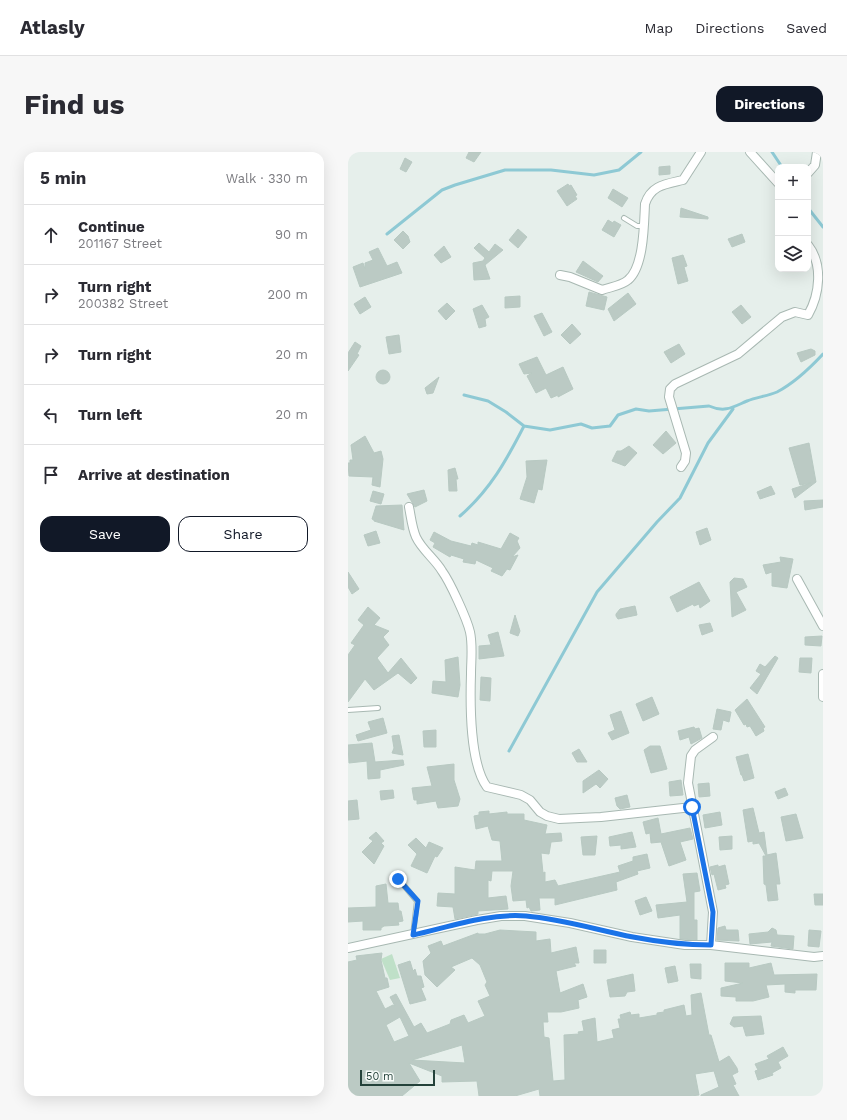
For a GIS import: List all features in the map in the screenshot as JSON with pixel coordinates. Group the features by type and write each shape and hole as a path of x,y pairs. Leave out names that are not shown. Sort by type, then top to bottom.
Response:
{"street":[{"path":"560,274 570,276 602,290 628,281 636,267 641,250 645,204 650,192 661,185 683,180 701,152"},
{"path":"750,152 775,180"},
{"path":"811,169 815,165 817,152"},
{"path":"680,467 686,461 686,453 683,438 669,397 670,389 675,384 738,354 782,317 795,312 808,315 818,285 819,270 814,252 811,248"},
{"path":"409,507 416,537 423,548 443,571 467,621 472,649 471,711 476,766 479,775 487,787 521,796 530,800 540,812 547,816 559,819 601,817 692,807"},
{"path":"797,579 823,626"},
{"path":"823,674 823,697"},
{"path":"711,945 713,912 688,783 691,756 695,750 713,737"},
{"path":"348,948 483,919 501,916 525,916 570,923 632,937 685,945 711,945 823,956"}],"lane":[{"path":"624,218 637,226 643,226"},
{"path":"348,710 378,708"},
{"path":"396,876 418,901 413,935"}],"green space":[{"path":"392,954 400,978 390,980 381,959"}],"building":[{"path":"469,152 481,152 474,162 466,158"},
{"path":"405,158 412,162 406,172 400,169"},
{"path":"670,166 670,174 659,175 659,167"},
{"path":"568,184 569,186 571,185 577,195 575,196 577,199 567,206 557,191"},
{"path":"613,189 628,198 622,207 608,198"},
{"path":"681,208 708,217 708,219 680,217"},
{"path":"608,220 613,223 614,221 621,225 614,237 602,230"},
{"path":"518,229 527,237 518,248 509,240"},
{"path":"403,231 408,236 410,242 403,249 394,240"},
{"path":"742,234 745,242 732,247 728,239"},
{"path":"479,243 489,252 495,244 503,250 485,265 490,279 474,280 473,263 483,261 485,258 474,248"},
{"path":"444,246 451,257 441,263 434,255"},
{"path":"378,248 387,266 397,262 402,273 360,287 353,267 363,263 365,269 365,263 373,260 369,252"},
{"path":"683,255 687,266 684,267 688,281 678,284 672,258"},
{"path":"583,261 603,276 598,282 576,272"},
{"path":"589,292 607,297 604,310 586,306"},
{"path":"628,293 636,304 614,321 608,309"},
{"path":"520,296 520,307 505,308 505,297"},
{"path":"365,297 371,307 360,314 354,304"},
{"path":"447,303 455,311 446,320 438,311"},
{"path":"482,305 489,317 485,319 486,326 479,328 473,309"},
{"path":"741,305 751,317 742,324 732,312"},
{"path":"542,313 552,332 544,336 534,316"},
{"path":"572,324 581,334 570,344 561,335"},
{"path":"399,335 401,352 389,354 386,337"},
{"path":"355,342 361,346 357,354 359,355 348,371 348,353"},
{"path":"679,344 685,354 671,363 664,352"},
{"path":"811,349 815,351 815,355 801,362 797,353"},
{"path":"537,357 546,375 563,367 573,389 558,397 558,395 551,398 546,388 536,393 527,376 532,373 524,374 519,364"},
{"path":"383,370 388,372 390,377 388,382 383,384 378,382 376,377 378,372"},
{"path":"439,377 433,393 427,394 425,388"},
{"path":"666,431 676,443 663,454 653,445"},
{"path":"365,436 374,453 381,451 383,459 380,487 372,485 373,477 349,476 348,463 350,463 350,460 353,460 351,445"},
{"path":"809,443 816,482 795,498 792,489 811,483 800,485 789,448"},
{"path":"629,446 637,453 625,466 612,461 617,451 621,451"},
{"path":"547,460 542,490 538,489 534,503 520,499 527,477 526,461"},
{"path":"455,468 458,479 456,479 457,491 449,491 448,470"},
{"path":"771,486 775,494 760,499 757,492"},
{"path":"424,490 427,501 415,507 407,494"},
{"path":"373,491 384,494 381,504 370,501"},
{"path":"823,500 823,507 805,510 804,501"},
{"path":"402,505 404,530 374,521 372,519 376,506"},
{"path":"707,528 711,540 700,545 696,532"},
{"path":"376,531 380,543 368,546 364,535"},
{"path":"434,532 451,541 471,546 472,543 478,545 478,542 501,549 510,533 519,538 517,541 520,548 512,557 518,555 510,570 507,569 502,576 491,571 493,568 476,560 475,564 463,562 464,559 451,555 450,557 433,547 435,543 430,540"},
{"path":"780,557 793,559 787,588 772,586 772,572 766,574 763,565 781,562"},
{"path":"348,572 359,589 352,594 348,587"},
{"path":"734,578 743,579 747,587 736,592 746,610 732,617 730,582"},
{"path":"699,582 710,601 700,608 699,604 694,606 693,604 677,612 670,597"},
{"path":"635,606 637,615 618,619 616,616 620,609"},
{"path":"368,607 380,618 374,625 389,631 383,637 389,645 377,658 388,673 401,658 417,678 411,684 398,673 374,690 365,679 348,702 348,655 355,645 351,643 364,625 358,620"},
{"path":"515,615 520,631 518,636 510,633"},
{"path":"710,623 713,631 702,635 699,625"},
{"path":"498,632 504,656 479,659 479,646 491,645 488,635"},
{"path":"822,636 821,646 805,645 805,637"},
{"path":"775,656 778,658 757,694 750,688 761,674 756,671 760,664 765,667"},
{"path":"458,657 460,685 458,697 432,693 433,681 446,682 445,660"},
{"path":"800,658 812,658 811,673 799,672"},
{"path":"481,677 491,678 490,701 480,700"},
{"path":"652,697 659,714 643,721 636,704"},
{"path":"747,699 765,727 763,728 764,731 756,736 750,726 747,727 746,724 744,725 735,710"},
{"path":"717,709 731,712 729,722 723,720 721,730 713,729"},
{"path":"621,711 629,733 612,740 608,733 615,730 610,715"},
{"path":"383,718 387,733 358,741 356,735 371,730 368,722"},
{"path":"694,727 695,729 699,728 702,738 691,744 689,737 680,740 678,731"},
{"path":"436,730 436,747 424,747 423,731"},
{"path":"399,735 403,755 392,753 394,748 392,736"},
{"path":"372,743 375,762 403,760 404,765 380,770 380,778 368,779 367,761 349,763 348,745"},
{"path":"650,746 660,746 667,769 651,773 644,750"},
{"path":"579,749 587,762 577,762 572,753"},
{"path":"748,754 754,778 744,781 736,757"},
{"path":"454,764 454,780 460,799 458,806 438,808 436,801 417,804 417,800 414,800 412,788 432,786 427,767"},
{"path":"599,770 608,779 600,788 596,784 583,793 583,781"},
{"path":"681,780 683,795 670,796 669,782"},
{"path":"709,783 710,796 699,797 698,784"},
{"path":"785,788 788,795 778,799 775,792"},
{"path":"393,790 394,798 381,800 380,791"},
{"path":"627,795 630,807 620,809 617,806 615,798"},
{"path":"357,800 359,819 348,820 348,801"},
{"path":"753,808 759,833 764,832 767,855 776,853 780,884 776,884 778,900 768,901 766,885 764,884 763,856 766,856 759,843 753,844 753,841 748,842 743,810"},
{"path":"489,811 489,814 507,812 507,814 524,814 524,820 547,825 545,834 561,833 562,841 551,842 549,854 541,853 543,873 545,872 545,882 555,880 558,886 620,872 618,866 633,861 633,857 647,854 650,868 637,871 638,874 616,882 617,890 555,905 555,898 539,898 540,910 531,911 529,907 527,908 526,900 513,901 511,886 513,871 492,871 491,881 488,880 488,898 506,896 508,909 478,911 478,914 455,919 453,907 437,906 438,893 455,894 455,867 475,870 476,861 502,861 500,841 492,840 488,826 476,829 474,816 479,815 479,812"},
{"path":"720,812 722,825 705,828 703,815"},
{"path":"796,814 803,838 786,841 781,817"},
{"path":"658,818 661,834 690,828 693,839 680,842 686,860 669,866 661,842 651,843 650,833 646,834 643,822"},
{"path":"376,832 384,841 381,843 384,846 374,864 362,852 373,841 369,838"},
{"path":"632,832 636,847 621,849 621,845 610,846 609,837"},
{"path":"597,836 595,855 583,855 581,837"},
{"path":"732,836 732,849 720,850 719,837"},
{"path":"416,838 426,848 429,842 443,848 437,857 435,856 427,873 411,866 417,854 408,845"},
{"path":"718,865 718,867 725,865 729,884 725,885 726,888 718,890 714,874 712,875 710,867"},
{"path":"697,873 700,891 694,892 694,920 697,920 697,940 680,939 680,915 658,918 656,905 687,902 683,874"},
{"path":"386,884 388,903 398,903 399,911 401,911 403,921 398,922 399,925 384,926 381,930 363,930 363,921 348,922 348,908 376,907 376,886"},
{"path":"814,894 823,894 823,905 815,905"},
{"path":"646,897 652,911 640,915 635,901"},
{"path":"725,926 726,930 738,930 739,941 717,940 718,928"},
{"path":"772,928 776,930 777,935 794,936 793,949 771,946 772,942 750,944 749,934 768,932"},
{"path":"500,930 536,932 536,941 550,939 551,953 576,947 579,963 574,963 576,966 556,971 560,993 583,984 587,997 578,1000 579,1008 561,1012 547,1012 548,1022 543,1022 544,1037 549,1038 553,1081 565,1080 564,1035 579,1034 578,1032 584,1031 582,1021 595,1018 597,1042 614,1038 612,1030 620,1028 618,1019 621,1019 620,1015 630,1012 631,1015 639,1014 639,1018 657,1015 657,1013 664,1012 664,1010 684,1005 686,1016 692,1015 691,995 701,993 709,1035 711,1035 719,1062 729,1056 737,1068 738,1072 732,1075 736,1084 733,1085 739,1096 701,1096 719,1087 714,1071 695,1074 699,1095 691,1096 540,1096 539,1089 515,1096 479,1096 477,1081 442,1082 442,1076 409,1063 420,1081 402,1096 348,1096 348,962 357,960 356,956 382,953 381,960 385,978 387,978 389,987 376,991 385,1009 393,1005 395,1006 390,997 396,994 414,1027 421,1023 427,1033 450,1024 451,1020 464,1015 468,1023 485,1016 478,1001 490,996 485,985 487,982 480,965 472,958 451,967 455,970 437,987 425,975 423,961 431,953 428,946 441,941 443,946 478,933 485,934","holes":["400,1017 409,1036 394,1042 386,1025","462,1045 465,1063 412,1060"]},
{"path":"809,930 821,931 819,947 808,946"},
{"path":"594,950 606,950 606,963 594,963"},
{"path":"410,961 413,971 415,969 417,976 421,976 424,987 421,988 426,1000 410,1004 398,965"},
{"path":"725,963 749,963 749,968 771,963 774,975 817,974 816,990 795,990 795,993 785,992 785,984 766,985 769,997 753,1001 736,1001 736,997 721,996 721,988 743,983 725,981"},
{"path":"690,964 701,964 701,979 691,978"},
{"path":"675,966 678,981 668,983 665,968"},
{"path":"633,974 635,991 627,992 625,996 610,997 607,980"},
{"path":"761,1016 764,1034 746,1036 743,1026 734,1027 730,1024 733,1017"},
{"path":"783,1047 788,1056 778,1062 781,1068 772,1073 773,1075 758,1080 755,1071 758,1070 755,1064 769,1059 767,1056"}],"waterway":[{"path":"387,234 442,190 455,185 505,170 551,170 594,175 619,170 641,152"},
{"path":"772,152 780,164"},
{"path":"811,212 823,227"},
{"path":"464,395 488,401 506,412 524,426 550,430 581,424 592,428 610,426 618,415 636,409 649,411 709,406 720,409 733,407 777,392 802,375 823,354"},
{"path":"509,751 597,592 657,522 680,498 708,443 733,409"},
{"path":"460,516 471,506 489,485 511,451 524,426"}],"route":[{"path":"398,879 418,901 413,935 477,920 501,916 525,916 570,923 632,937 685,945 711,945 713,935 713,912 698,830 692,807"}]}
